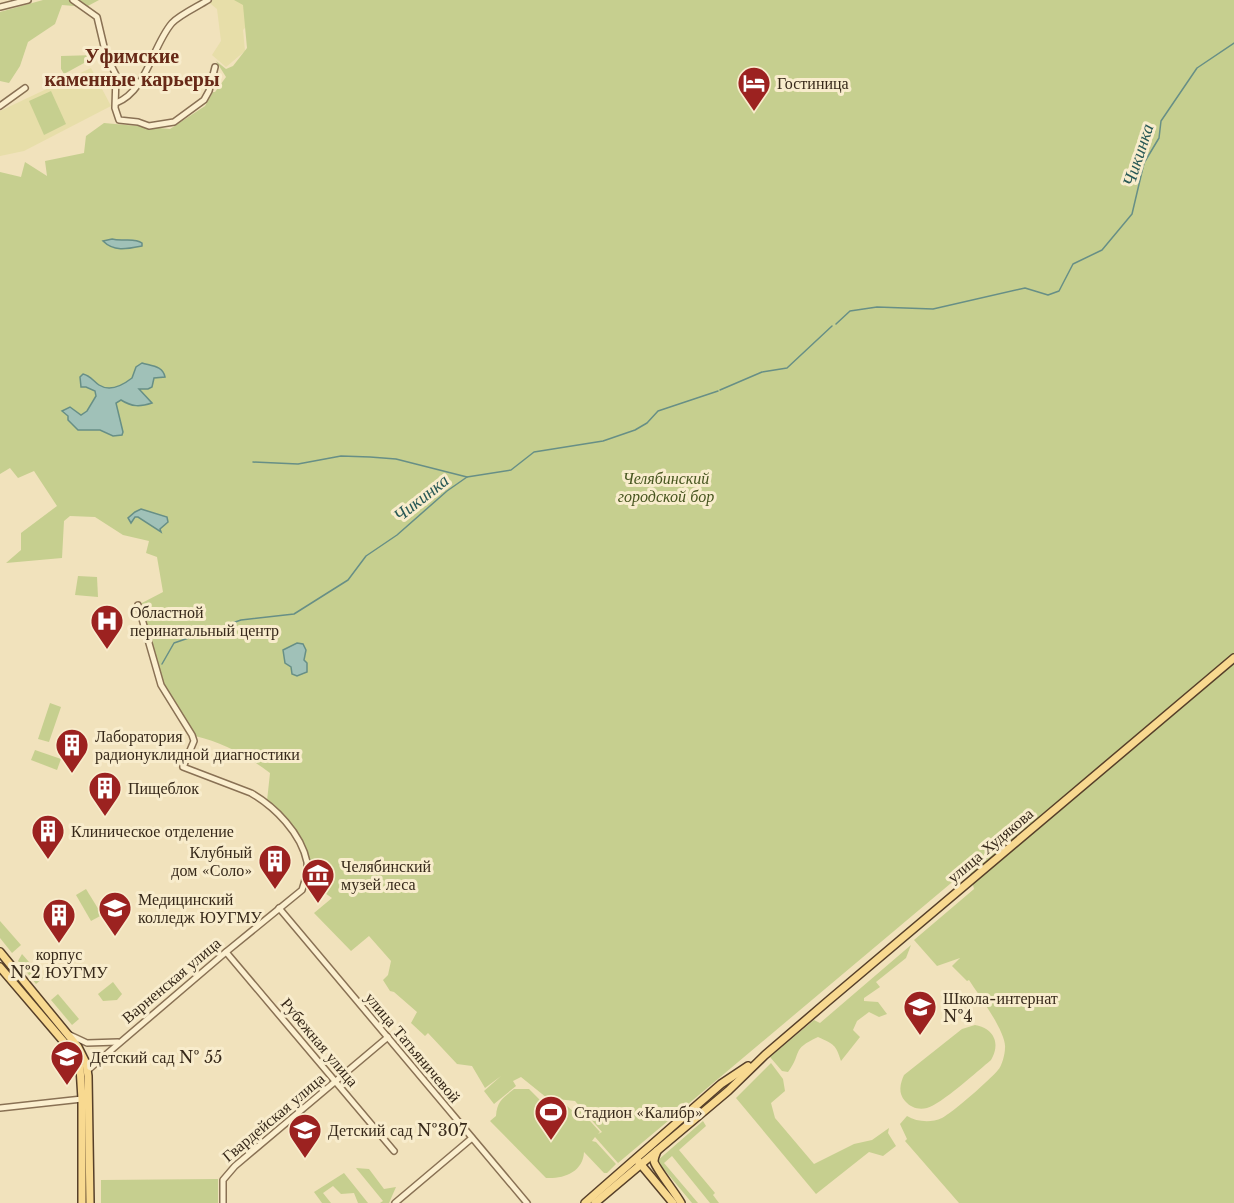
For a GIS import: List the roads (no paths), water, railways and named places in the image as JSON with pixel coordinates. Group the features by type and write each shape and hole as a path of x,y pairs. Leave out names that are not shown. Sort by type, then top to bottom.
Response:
{"main road":[{"name":"улица Худякова","path":"585,1203 659,1149 728,1091 765,1055 1234,658"},
{"path":"0,952 83,1055 88,1070 90,1203"},
{"path":"0,967 76,1059 81,1074 82,1203"},
{"name":"улица Худякова","path":"595,1203 721,1084 765,1055"},
{"path":"659,1149 654,1157 655,1166 673,1188 681,1203"},
{"path":"639,1162 674,1203"}],"street":[{"path":"0,7 28,0"},
{"path":"73,0 97,17 106,55 116,75 115,108 119,120 149,126 174,122 204,100 209,92 214,67"},
{"path":"116,103 137,86 171,24 208,0"},
{"path":"0,106 25,88"},
{"name":"Варненская улица","path":"88,1070 225,952 302,890 307,862 289,826 260,798 183,767 194,741 161,685 138,606"},
{"name":"улица Татьяничевой","path":"279,908 527,1203"},
{"name":"Рубежная улица","path":"225,952 394,1151"},
{"path":"69,1035 87,1043 120,1042"},
{"name":"Гвардейская улица","path":"223,1203 224,1176 388,1037"},
{"path":"0,1108 82,1099"},
{"path":"395,1203 472,1138"}],"water":[{"path":"135,240 142,243 142,246 116,248 103,241"},
{"path":"142,363 159,369 165,377 154,378 152,387 148,389 139,389 152,403 136,406 121,400 116,403 122,435 113,436 100,430 78,430 68,420 68,416 62,411 70,407 81,415 87,411 96,396 95,391 81,387 80,377 83,374 103,387 112,388 132,378 136,367"},
{"path":"141,509 167,517 168,522 160,529 161,532 138,517 135,517 131,523 128,518"},
{"path":"297,643 303,644 306,650 304,660 307,663 307,672 297,676 292,674 291,667 285,663 283,650"}],"waterway":[{"name":"Чикинка","path":"836,324 850,311 877,307 933,309 1025,288 1048,295 1059,291 1073,264 1102,250 1132,214 1144,163 1159,138 1161,121 1197,68 1234,43"},
{"name":"Чикинка","path":"720,390 762,372 787,368 832,326"},
{"name":"Чикинка","path":"162,664 174,643 241,620 294,614 348,580 366,556 397,535 447,491 467,477 511,470 534,452 603,441 635,430 647,423 658,411 718,391"},
{"path":"253,462 298,464 341,456 370,457 396,459 467,477"}],"place":[{"name":"Гостиница","path":"754,112"},
{"name":"Областной перинатальный центр","path":"107,650"},
{"name":"Лаборатория радионуклидной диагностики","path":"72,774"},
{"name":"Пищеблок","path":"105,817"},
{"name":"Клиническое отделение","path":"48,860"},
{"name":"Клубный дом «Соло»","path":"275,890"},
{"name":"Челябинский музей леса","path":"318,904"},
{"name":"Медицинский колледж ЮУГМУ","path":"115,937"},
{"name":"корпус №2 ЮУГМУ","path":"59,944"},
{"name":"Школа-интернат №4","path":"920,1036"},
{"name":"Детский сад № 55","path":"67,1086"},
{"name":"Стадион «Калибр»","path":"551,1141"},
{"name":"Детский сад №307","path":"305,1159"}],"district":[{"name":"Уфимские каменные карьеры","path":"132,68"}],"park label":[{"name":"Челябинский городской бор","path":"666,487"}]}
